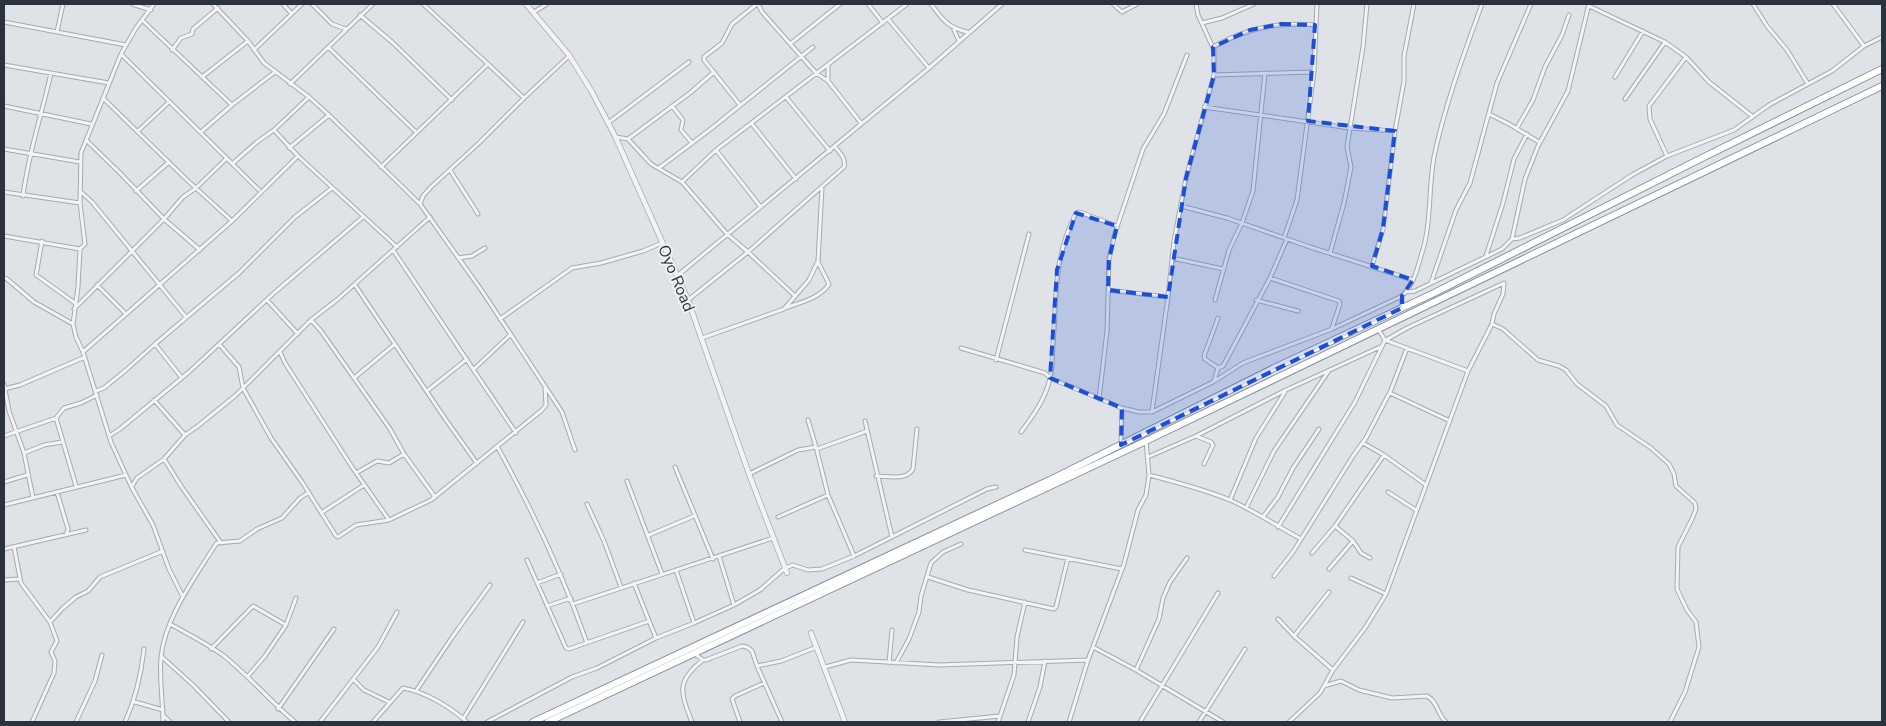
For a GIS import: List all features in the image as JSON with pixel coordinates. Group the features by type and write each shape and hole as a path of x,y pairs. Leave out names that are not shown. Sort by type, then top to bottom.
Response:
{"highway":[{"path":"548,722 1057,479 1121,444 1274,368 1402,308 1882,69"},
{"path":"533,722 1057,479 1146,441 1882,86"}],"street":[{"path":"57,32 63,4"},
{"path":"132,4 150,10"},
{"path":"154,4 121,54 91,124 81,153 80,203 85,244 80,248 78,287 72,324 85,357 109,436 126,475 153,525 162,551 184,597"},
{"path":"213,4 248,42 264,63 309,97 329,115 420,204 562,412 576,450"},
{"path":"283,4 291,13"},
{"path":"254,50 302,4"},
{"path":"312,4 332,24 346,29"},
{"path":"290,84 373,4"},
{"path":"423,4 524,98"},
{"name":"Oyo Road","path":"526,4 570,55 615,136 688,300 749,474 787,574"},
{"path":"534,12 547,4"},
{"path":"740,105 704,57 722,43 732,24 758,4 762,12 816,73 828,81 861,123"},
{"path":"790,44 840,4"},
{"path":"868,4 883,23"},
{"path":"682,182 716,150 907,4"},
{"path":"931,4 954,29 959,41"},
{"path":"677,276 760,206 830,151 1002,4"},
{"path":"1113,4 1122,12 1136,4"},
{"path":"1152,412 1172,258 1186,178 1214,75 1213,47 1198,16 1196,4"},
{"path":"1202,23 1222,18 1254,4"},
{"path":"1213,382 1218,368 1223,366 1256,300 1270,278 1297,200 1314,72 1317,4"},
{"path":"1330,253 1352,167 1347,147 1363,46 1367,4"},
{"path":"1372,266 1383,229 1395,131 1404,81 1404,56 1414,4"},
{"path":"961,348 996,360 1045,373 1050,378 1122,408 1139,412 1152,412 1213,382 1243,363 1332,329 1402,296 1407,292 1413,280 1425,244 1431,175 1448,100 1482,4"},
{"path":"1431,283 1456,210 1470,183 1497,83 1531,4"},
{"path":"1753,4 1767,26 1787,50 1808,84"},
{"path":"1833,4 1864,46"},
{"path":"1407,292 1415,291 1502,249 1512,239 1525,178 1539,142 1568,91 1589,5 1665,42 1686,57 1709,82 1752,116"},
{"path":"172,50 182,38 192,34 193,30 218,8"},
{"path":"360,15 392,42 452,100"},
{"path":"1517,128 1533,100 1545,67 1562,35 1569,15"},
{"path":"888,19 929,68"},
{"path":"142,20 232,105"},
{"path":"4,22 126,45"},
{"path":"1213,47 1235,35 1250,30 1281,24 1315,26"},
{"path":"954,29 968,32"},
{"path":"1615,77 1643,31"},
{"path":"1512,239 1520,238 1564,220 1632,175 1667,156 1734,130 1752,116 1832,71 1864,46 1882,37"},
{"path":"202,77 248,42"},
{"path":"1625,99 1665,42"},
{"path":"328,47 416,132"},
{"path":"659,168 813,47"},
{"path":"121,54 259,190"},
{"path":"420,204 427,192 570,55"},
{"path":"1099,399 1106,332 1109,259 1117,226 1143,148 1164,114 1187,55"},
{"path":"1667,156 1650,119 1649,106 1686,57"},
{"path":"608,123 689,62"},
{"path":"381,167 488,64"},
{"path":"4,65 109,83"},
{"path":"828,65 828,81"},
{"path":"200,132 275,72"},
{"path":"628,139 714,72"},
{"path":"1214,75 1314,72"},
{"path":"23,196 30,153 52,73"},
{"path":"1215,300 1223,269 1253,192 1265,73"},
{"path":"232,164 274,130 309,97"},
{"path":"786,97 830,151"},
{"path":"103,98 232,221"},
{"path":"138,131 169,102"},
{"path":"4,106 91,124"},
{"path":"672,106 683,120 681,130 692,143"},
{"path":"1204,107 1350,128 1395,131"},
{"path":"1489,114 1539,142"},
{"path":"290,148 329,115"},
{"path":"752,124 796,179"},
{"path":"274,130 298,156 397,247"},
{"path":"1486,257 1503,203 1514,159 1527,134"},
{"path":"615,136 628,139 651,164 682,182 727,234 795,296"},
{"path":"86,140 164,219 200,250"},
{"path":"688,300 748,252 844,167 843,157 834,147"},
{"path":"4,149 80,162"},
{"path":"716,150 760,206"},
{"path":"83,352 232,221 298,156"},
{"path":"74,309 164,219 183,197 196,188 226,158"},
{"path":"136,191 169,162"},
{"path":"450,170 478,214"},
{"path":"259,190 264,188"},
{"path":"4,436 56,418 64,408 81,403 104,388 239,273 295,217 332,188"},
{"path":"784,309 809,280 818,262 822,188"},
{"path":"80,190 161,285 186,318"},
{"path":"258,195 259,190"},
{"path":"4,192 80,203"},
{"path":"1181,206 1242,223 1413,280"},
{"path":"1021,432 1038,408 1050,378 1057,270 1062,246 1073,218 1076,213 1080,212 1117,226"},
{"path":"109,436 182,378 267,300 363,217"},
{"path":"132,486 137,478 164,459 185,435 243,388 311,320 354,285 430,217"},
{"path":"996,360 1029,234"},
{"path":"4,236 80,248"},
{"path":"42,241 36,275 75,303"},
{"path":"500,319 572,268 601,263 643,251 662,243"},
{"path":"458,258 472,256 485,248"},
{"path":"393,250 516,433"},
{"path":"1172,258 1223,269"},
{"path":"702,338 784,309 814,297 825,290 829,284 818,262"},
{"path":"4,278 34,302 72,324"},
{"path":"1270,278 1339,301 1340,304 1332,329"},
{"path":"1278,527 1355,402 1385,340 1504,283 1503,294 1494,314 1492,324 1468,371 1386,594 1365,628 1333,670 1315,700 1289,722"},
{"path":"97,285 126,314"},
{"path":"354,285 476,462"},
{"path":"1108,290 1168,297"},
{"path":"1402,296 1402,308"},
{"path":"267,300 298,334"},
{"path":"1256,300 1298,311"},
{"path":"1218,318 1204,359 1218,368"},
{"path":"311,320 390,429 404,454 435,497"},
{"path":"1492,324 1503,329 1538,360 1566,370 1577,384 1606,406 1617,425 1651,448 1669,464 1674,474 1676,486 1695,503 1696,509 1678,547 1677,589 1687,610 1696,622 1699,647 1685,692 1670,722"},
{"path":"1378,329 1385,340 1468,371"},
{"path":"474,369 510,335"},
{"path":"154,344 182,378"},
{"path":"219,344 239,367 243,388 271,438 336,536 356,525 389,520 435,497 476,462 498,448 542,410 546,405 545,387"},
{"path":"354,378 395,344"},
{"path":"1148,457 1196,436 1286,390 1380,347"},
{"path":"1274,576 1301,539 1362,443 1390,393 1407,348"},
{"path":"280,352 285,363 356,473 389,520"},
{"path":"5,389 20,385 85,357"},
{"path":"427,391 467,359"},
{"path":"1246,508 1274,451 1328,371"},
{"path":"4,384 9,412 24,453 33,498"},
{"path":"1230,500 1256,438 1286,390"},
{"path":"1390,393 1450,421"},
{"path":"154,400 185,435"},
{"path":"1121,444 1122,408"},
{"path":"4,414 9,412"},
{"path":"56,418 76,486"},
{"path":"808,420 828,496 854,556"},
{"path":"865,421 876,476 892,538"},
{"path":"876,476 904,477 910,474 913,469 918,429"},
{"path":"1262,517 1278,497 1293,468 1319,429"},
{"path":"749,474 798,450 816,448 867,431"},
{"path":"1196,436 1211,442 1213,445 1204,464"},
{"path":"1068,722 1088,660 1122,570 1138,510 1146,495 1149,475 1146,441"},
{"path":"24,453 44,445 62,442"},
{"path":"1362,443 1384,455 1426,485"},
{"path":"498,448 523,492 561,574 587,643"},
{"path":"356,473 376,461 389,463 404,454"},
{"path":"1312,553 1336,526 1384,455"},
{"path":"164,459 221,543"},
{"path":"675,467 712,559"},
{"path":"4,482 27,475"},
{"path":"4,505 126,475"},
{"path":"1149,475 1230,500 1301,539"},
{"path":"627,481 649,534 662,574"},
{"path":"321,514 364,485"},
{"path":"487,722 572,677 597,668 656,638 734,604 760,590 785,568 793,565 808,570 822,569 892,538 986,489 996,487"},
{"path":"58,492 68,529 66,535"},
{"path":"1388,492 1416,510"},
{"path":"164,722 161,657 170,624 214,547 221,543 240,541 257,529 282,518 300,498 308,493"},
{"path":"778,517 828,496"},
{"path":"587,504 604,541 621,587"},
{"path":"649,534 694,516"},
{"path":"1336,526 1353,541 1361,553 1370,558"},
{"path":"4,549 30,544 44,538 86,530"},
{"path":"573,604 773,538"},
{"path":"1329,569 1353,541"},
{"path":"896,663 909,639 920,612 921,596 931,563 936,557 961,544"},
{"path":"14,547 21,584 50,622 56,641 51,652 55,662 54,673 32,722"},
{"path":"1025,550 1122,570"},
{"path":"50,622 76,597 88,591 100,577 162,551"},
{"path":"719,556 734,604"},
{"path":"928,577 968,590 1051,609 1056,607 1068,558"},
{"path":"1136,670 1158,619 1163,598 1170,582 1187,558"},
{"path":"527,560 566,648 569,649 649,621"},
{"path":"676,570 694,623"},
{"path":"537,583 561,574"},
{"path":"1351,578 1386,594"},
{"path":"4,580 20,579"},
{"path":"634,583 656,638"},
{"path":"416,691 490,585"},
{"path":"1294,636 1329,592"},
{"path":"1140,722 1218,593"},
{"path":"248,676 265,656 286,625 296,598"},
{"path":"547,606 571,598"},
{"path":"998,722 1014,675 1017,637 1025,602"},
{"path":"211,649 253,606 286,625"},
{"path":"320,722 378,647 397,612"},
{"path":"1278,618 1294,636 1333,670"},
{"path":"463,719 523,622"},
{"path":"170,624 222,654 248,676 278,709 295,722"},
{"path":"278,709 334,629"},
{"path":"889,663 892,630"},
{"path":"812,633 845,722"},
{"path":"692,722 683,693 684,678 689,671 703,660 742,646 752,651 782,722"},
{"path":"757,666 782,661 817,647"},
{"path":"1093,647 1136,670 1223,722"},
{"path":"125,722 135,702 141,677 144,649"},
{"path":"1199,722 1245,649"},
{"path":"695,653 703,660"},
{"path":"76,722 95,681 102,655"},
{"path":"161,657 193,685 230,722"},
{"path":"825,667 851,660 940,665 1088,660"},
{"path":"1028,722 1040,687 1045,661"},
{"path":"352,679 364,690 390,702"},
{"path":"1324,687 1341,681 1359,690 1392,698 1427,696 1432,698 1437,704 1440,717 1446,722"},
{"path":"740,722 732,699 764,683"},
{"path":"373,722 400,688 416,691 451,709 467,722"},
{"path":"135,702 163,710"},
{"path":"163,716 170,722"},
{"path":"939,722 1000,716"}],"highlighted area":[{"path":"1281,24 1315,25 1308,121 1395,131 1383,229 1372,266 1413,280 1402,296 1402,308 1121,445 1122,408 1050,378 1057,270 1076,213 1117,226 1109,259 1108,290 1168,297 1186,178 1214,75 1213,47 1250,30"}]}
